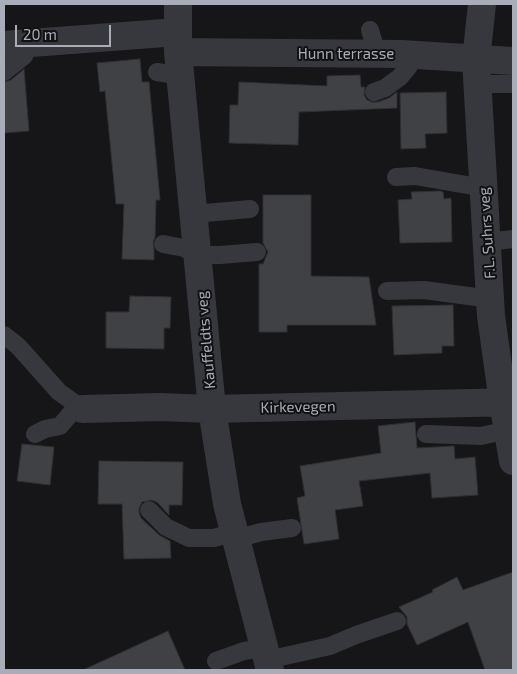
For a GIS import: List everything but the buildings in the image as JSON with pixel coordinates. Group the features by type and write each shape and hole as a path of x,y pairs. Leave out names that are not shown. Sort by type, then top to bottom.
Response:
{"street":[{"name":"Kauffeldts veg","path":"178,4 174,58 194,214 212,409 227,504 267,659"},
{"name":"F.L. Suhrs veg","path":"482,4 477,72 484,188 500,241 491,299 492,316 508,402 508,430 513,461"},
{"name":"Hunn terrasse","path":"16,44 174,58 373,42 477,72 513,61"},
{"name":"Kirkevegen","path":"80,407 212,409 508,402"}],"lane":[{"path":"4,72 24,56 16,44"},
{"path":"374,92 385,88 400,77 409,66 414,55"},
{"path":"477,72 513,84"},
{"path":"396,177 415,176 484,188"},
{"path":"194,214 250,209"},
{"path":"162,244 184,248 198,255 257,252"},
{"path":"387,291 424,290 491,299"},
{"path":"4,335 18,346 59,392 80,407 60,426 45,429 35,434"},
{"path":"426,434 481,436 508,430"},
{"path":"149,510 166,527 188,538 235,536 292,528"},
{"path":"216,661 244,651 267,659 330,646 356,634 397,621"}]}
